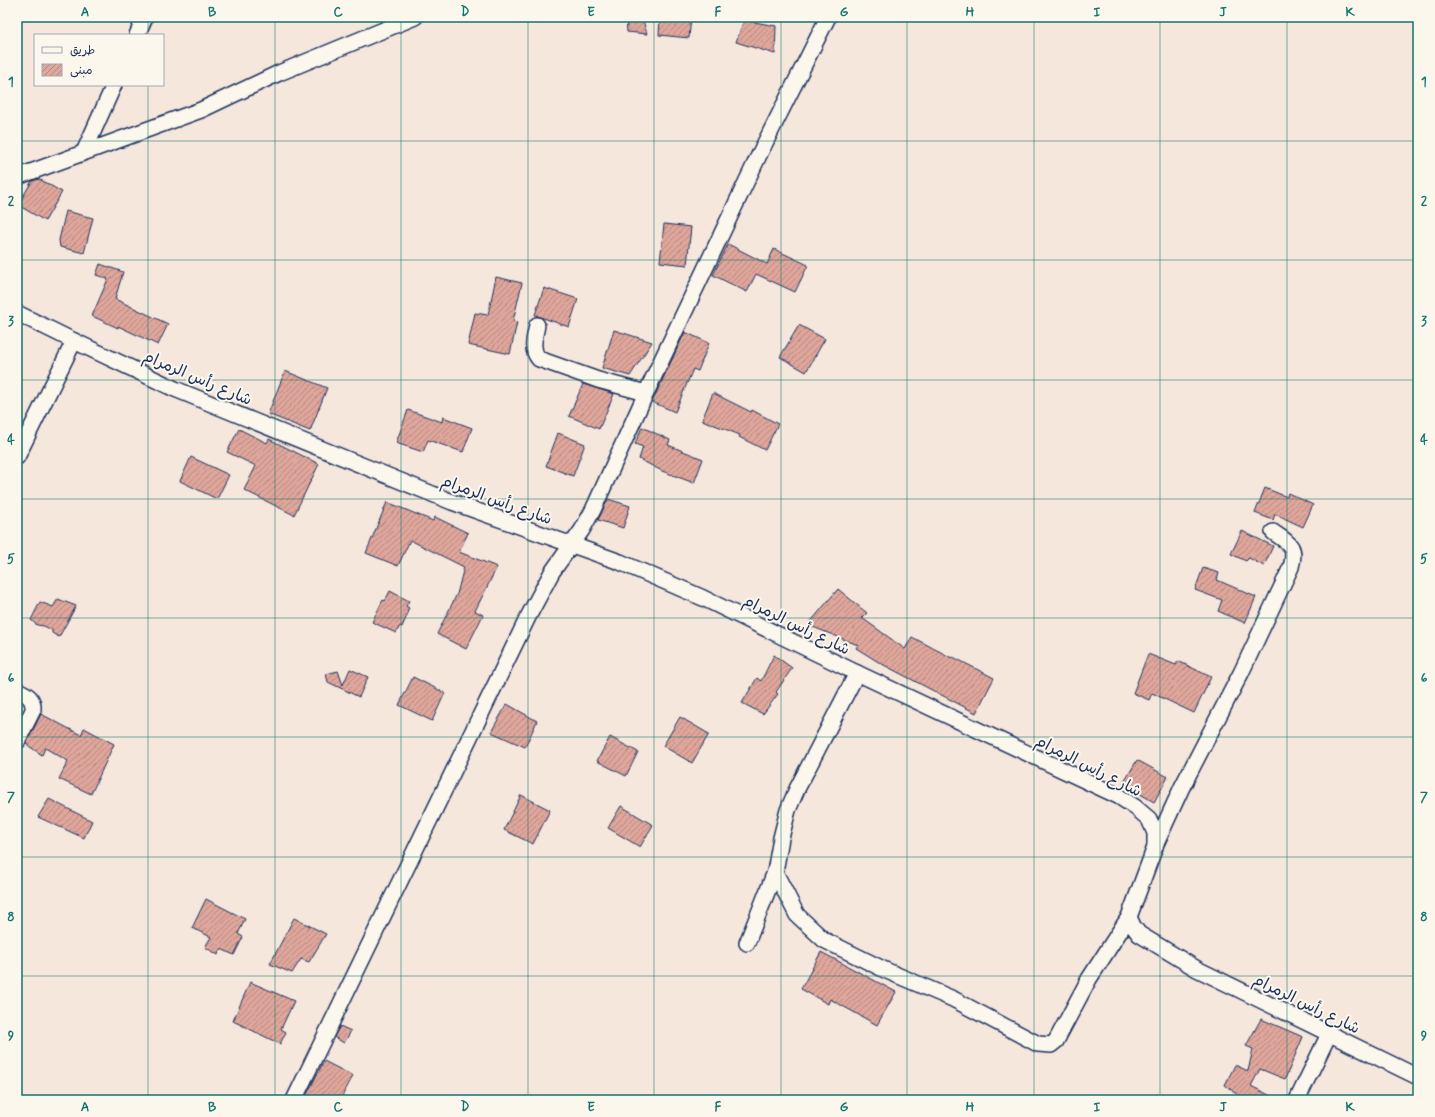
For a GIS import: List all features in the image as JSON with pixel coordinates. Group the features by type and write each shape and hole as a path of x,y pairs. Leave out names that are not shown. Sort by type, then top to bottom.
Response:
{"street":[{"path":"137,34 145,17"},
{"path":"17,177 201,110 279,73 415,17"},
{"path":"294,1100 528,617 552,572 582,530 593,510 646,393 760,153 828,17"},
{"path":"84,152 114,86"},
{"name":"شارع رأس الرمرام","path":"17,313 175,389 452,502 620,562 703,598 856,673 1118,796 1135,806 1149,819 1155,832 1155,847 1129,917 1139,934 1197,969 1418,1077"},
{"path":"537,325 533,348 539,360 598,380 646,393"},
{"path":"17,457 74,341"},
{"path":"1155,847 1182,787 1241,673 1291,567 1294,555 1292,548 1273,532"},
{"path":"747,943 775,872 788,810 797,789 856,673"},
{"path":"17,690 30,698 33,704 33,710 17,742"},
{"path":"775,872 797,915 824,940 885,970 953,999 990,1017 1038,1044 1050,1045 1056,1041 1089,979 1129,917"},
{"path":"1297,1100 1329,1034"}],"building":[{"path":"626,17 642,17 647,34 627,32"},
{"path":"660,17 691,17 689,38 659,35"},
{"path":"744,20 776,26 775,54 736,42"},
{"path":"39,179 62,192 45,221 18,205 32,181"},
{"path":"66,211 93,218 84,253 60,247 59,240"},
{"path":"664,224 691,227 687,265 660,262"},
{"path":"728,244 767,264 774,249 808,265 795,292 756,274 747,292 713,275"},
{"path":"100,264 123,272 115,299 168,324 158,345 118,326 118,328 92,316 108,279 96,275"},
{"path":"496,277 522,283 513,321 517,322 510,354 468,345 475,313 488,315"},
{"path":"544,288 578,299 569,327 535,315"},
{"path":"799,325 825,339 806,372 780,357"},
{"path":"614,330 652,342 630,376 602,368"},
{"path":"685,332 709,343 698,371 693,369 675,412 652,402"},
{"path":"285,371 327,388 310,431 268,414"},
{"path":"583,384 614,394 599,429 569,416"},
{"path":"713,393 751,412 752,410 778,424 765,450 739,437 740,435 702,420"},
{"path":"408,410 442,422 443,417 472,428 463,452 428,440 423,452 396,443"},
{"path":"642,427 670,440 668,445 703,459 694,483 662,471 639,459 643,447 635,444"},
{"path":"239,429 267,443 269,439 319,464 294,515 244,490 256,466 227,452"},
{"path":"558,433 585,444 573,476 546,466"},
{"path":"191,457 229,475 217,499 180,481"},
{"path":"1265,488 1287,497 1288,493 1313,505 1303,527 1275,514 1273,520 1255,513"},
{"path":"608,499 630,506 623,528 598,520"},
{"path":"387,502 433,521 435,517 468,533 459,552 497,567 475,611 483,615 466,649 437,634 457,594 464,567 410,540 398,566 366,553"},
{"path":"1242,531 1273,546 1264,566 1249,558 1246,561 1231,554"},
{"path":"1203,568 1219,573 1217,580 1256,597 1245,623 1218,611 1222,600 1195,590"},
{"path":"838,589 867,613 862,618 905,649 912,637 994,678 976,713 880,663 856,648 858,645 808,625"},
{"path":"390,591 409,601 406,606 409,608 408,613 402,627 400,626 396,633 372,622 383,600 385,601"},
{"path":"58,599 76,606 59,637 52,633 52,630 44,626 37,625 31,620 40,602 53,607"},
{"path":"1148,654 1176,665 1178,661 1211,677 1194,713 1152,693 1149,700 1133,693"},
{"path":"774,655 792,668 776,692 778,694 763,714 742,703 757,678 761,681"},
{"path":"350,669 368,677 359,697 328,682 326,674 338,671 343,685"},
{"path":"413,677 445,693 432,721 399,705"},
{"path":"507,704 537,721 525,747 491,732"},
{"path":"41,714 81,735 84,728 114,744 91,794 59,779 68,761 45,748 42,755 26,744"},
{"path":"680,717 709,734 692,763 663,746"},
{"path":"610,737 638,752 626,776 597,761"},
{"path":"1137,760 1168,777 1154,802 1123,784"},
{"path":"521,795 550,810 533,844 504,830"},
{"path":"49,799 92,821 84,838 38,817"},
{"path":"621,806 653,825 640,847 608,828"},
{"path":"206,899 245,919 238,934 243,937 234,955 221,949 218,955 205,947 211,937 192,928"},
{"path":"294,918 326,934 309,962 301,959 292,973 270,964"},
{"path":"821,952 896,992 877,1025 830,999 828,1004 801,989"},
{"path":"250,982 294,1001 281,1029 286,1032 280,1044 233,1021"},
{"path":"1261,1019 1303,1037 1285,1079 1260,1069 1251,1086 1279,1100 1237,1100 1239,1096 1225,1085 1235,1065 1248,1071 1253,1049 1246,1046"},
{"path":"340,1026 351,1031 344,1043 334,1037"},
{"path":"324,1061 353,1076 340,1100 304,1100"}]}
